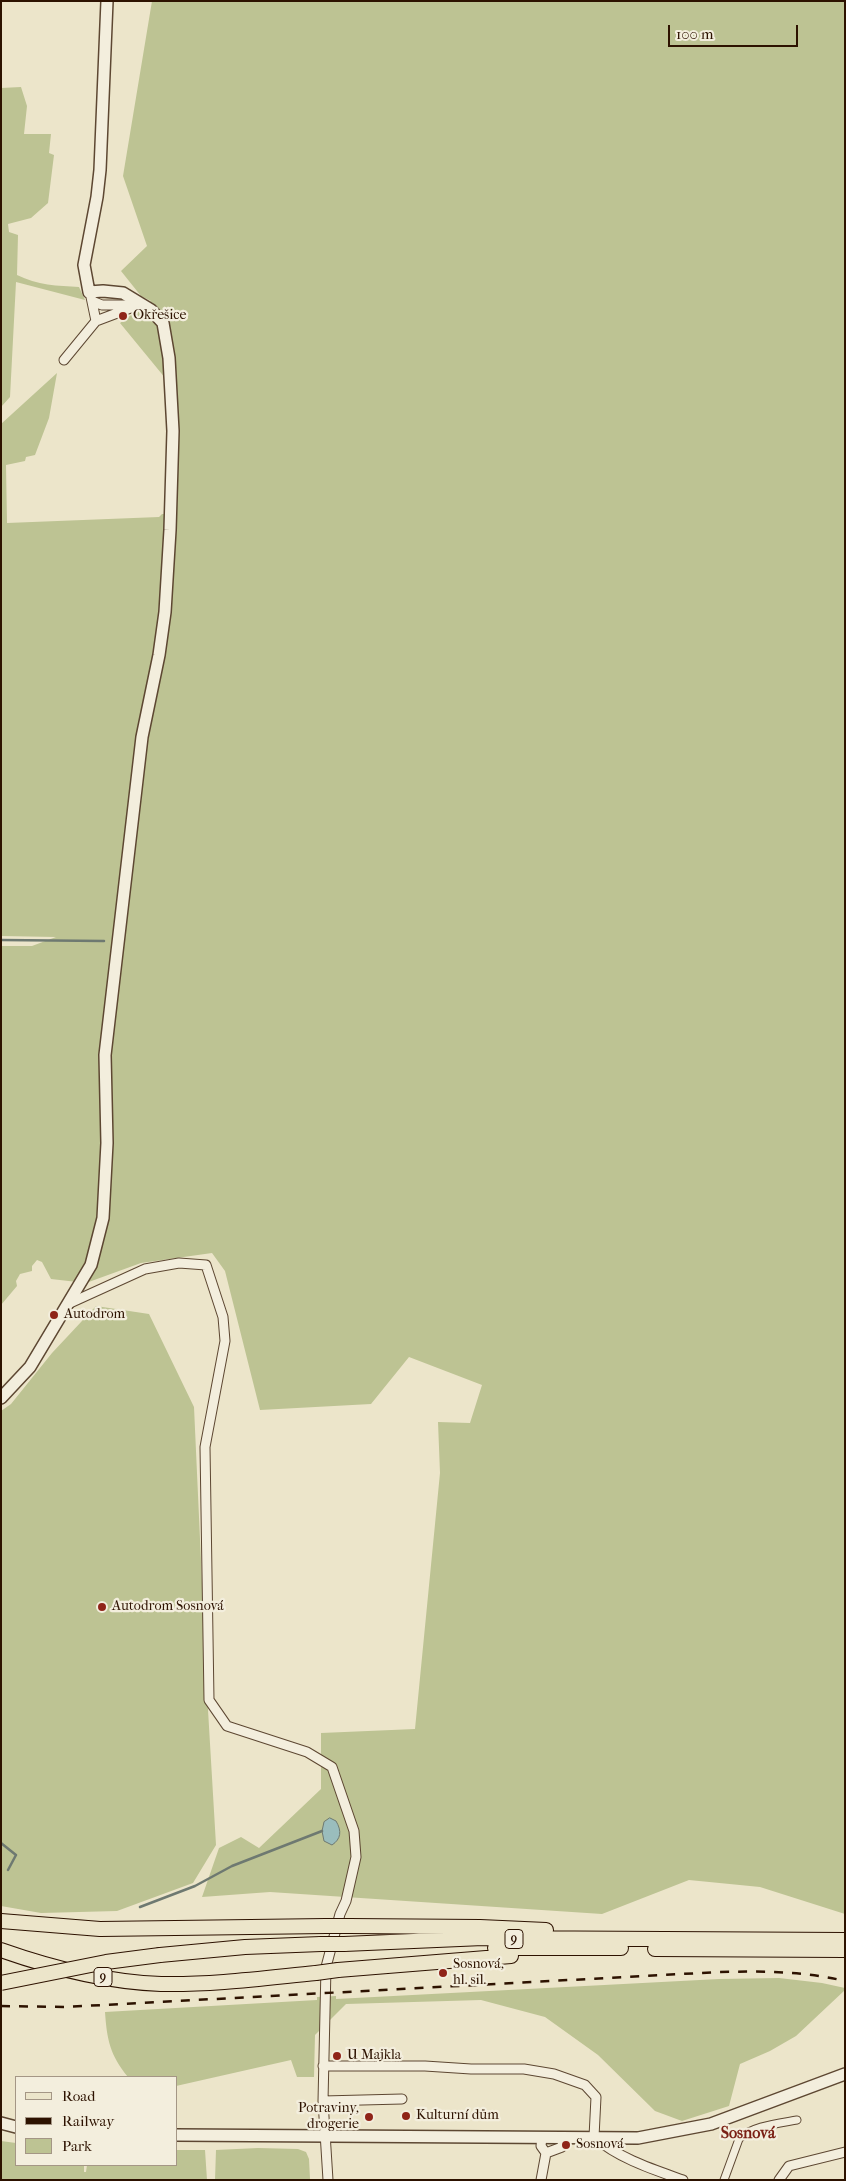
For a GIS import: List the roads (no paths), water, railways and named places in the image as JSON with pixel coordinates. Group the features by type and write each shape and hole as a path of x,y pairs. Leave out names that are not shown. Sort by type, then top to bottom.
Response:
{"main road":[{"name":"9","path":"1,1921 100,1929 480,1926 684,1939"},
{"name":"9","path":"344,1944 483,1938 845,1940"},
{"name":"9","path":"1,1983 106,1962 245,1947 321,1944 484,1948 845,1950"},
{"name":"9","path":"1,1950 74,1972 112,1979 160,1984 235,1981 338,1970 622,1948"}],"street":[{"path":"96,322 84,265 99,179 107,1"},
{"path":"1,1398 30,1367 91,1265 103,1218 107,1143 105,1055 142,737 159,655 165,612 170,530 172,393 163,323 159,316 123,293 103,290 91,296"},
{"path":"64,360 96,322 140,304"},
{"path":"68,1304 145,1269 179,1263 206,1265 214,1286 223,1317 225,1341 205,1446 209,1700 227,1726 307,1752 332,1766 354,1831 356,1856 346,1901 340,1914 326,1967 322,2101 328,2180"},
{"path":"323,2066 425,2066 472,2069 524,2069 554,2074 585,2085 596,2097 594,2137"},
{"path":"178,2135 638,2138 711,2124 845,2074"},
{"path":"322,2101 402,2099"},
{"path":"724,2180 739,2139 743,2135 767,2126 797,2120"},
{"path":"1,2123 15,2127"},
{"path":"541,2180 546,2153 541,2146 542,2137"},
{"path":"546,2153 562,2147 563,2137"},
{"path":"594,2137 610,2150 652,2169 683,2180"},
{"path":"779,2180 789,2166 845,2152"}],"water":[{"path":"330,1818 336,1821 340,1831 339,1837 332,1845 324,1841 322,1831 324,1822"}],"waterway":[{"path":"1,940 104,941"},
{"path":"140,1907 195,1886 232,1866 322,1831"},
{"path":"1,1843 16,1855 8,1870"}],"railway":[{"path":"1,2006 65,2007 719,1972 782,1972 814,1975 845,1981"}],"place":[{"name":"Okřešice","path":"123,316"},
{"name":"Autodrom","path":"54,1315"},
{"name":"Autodrom Sosnová","path":"102,1607"},
{"name":"Sosnová, hl. sil.","path":"443,1973"},
{"name":"U Majkla","path":"337,2056"},
{"name":"Kulturní dům","path":"406,2116"},
{"name":"Potraviny, drogerie","path":"369,2117"},
{"name":"Sosnová","path":"566,2145"}],"district":[{"name":"Sosnová","path":"748,2134"}]}
